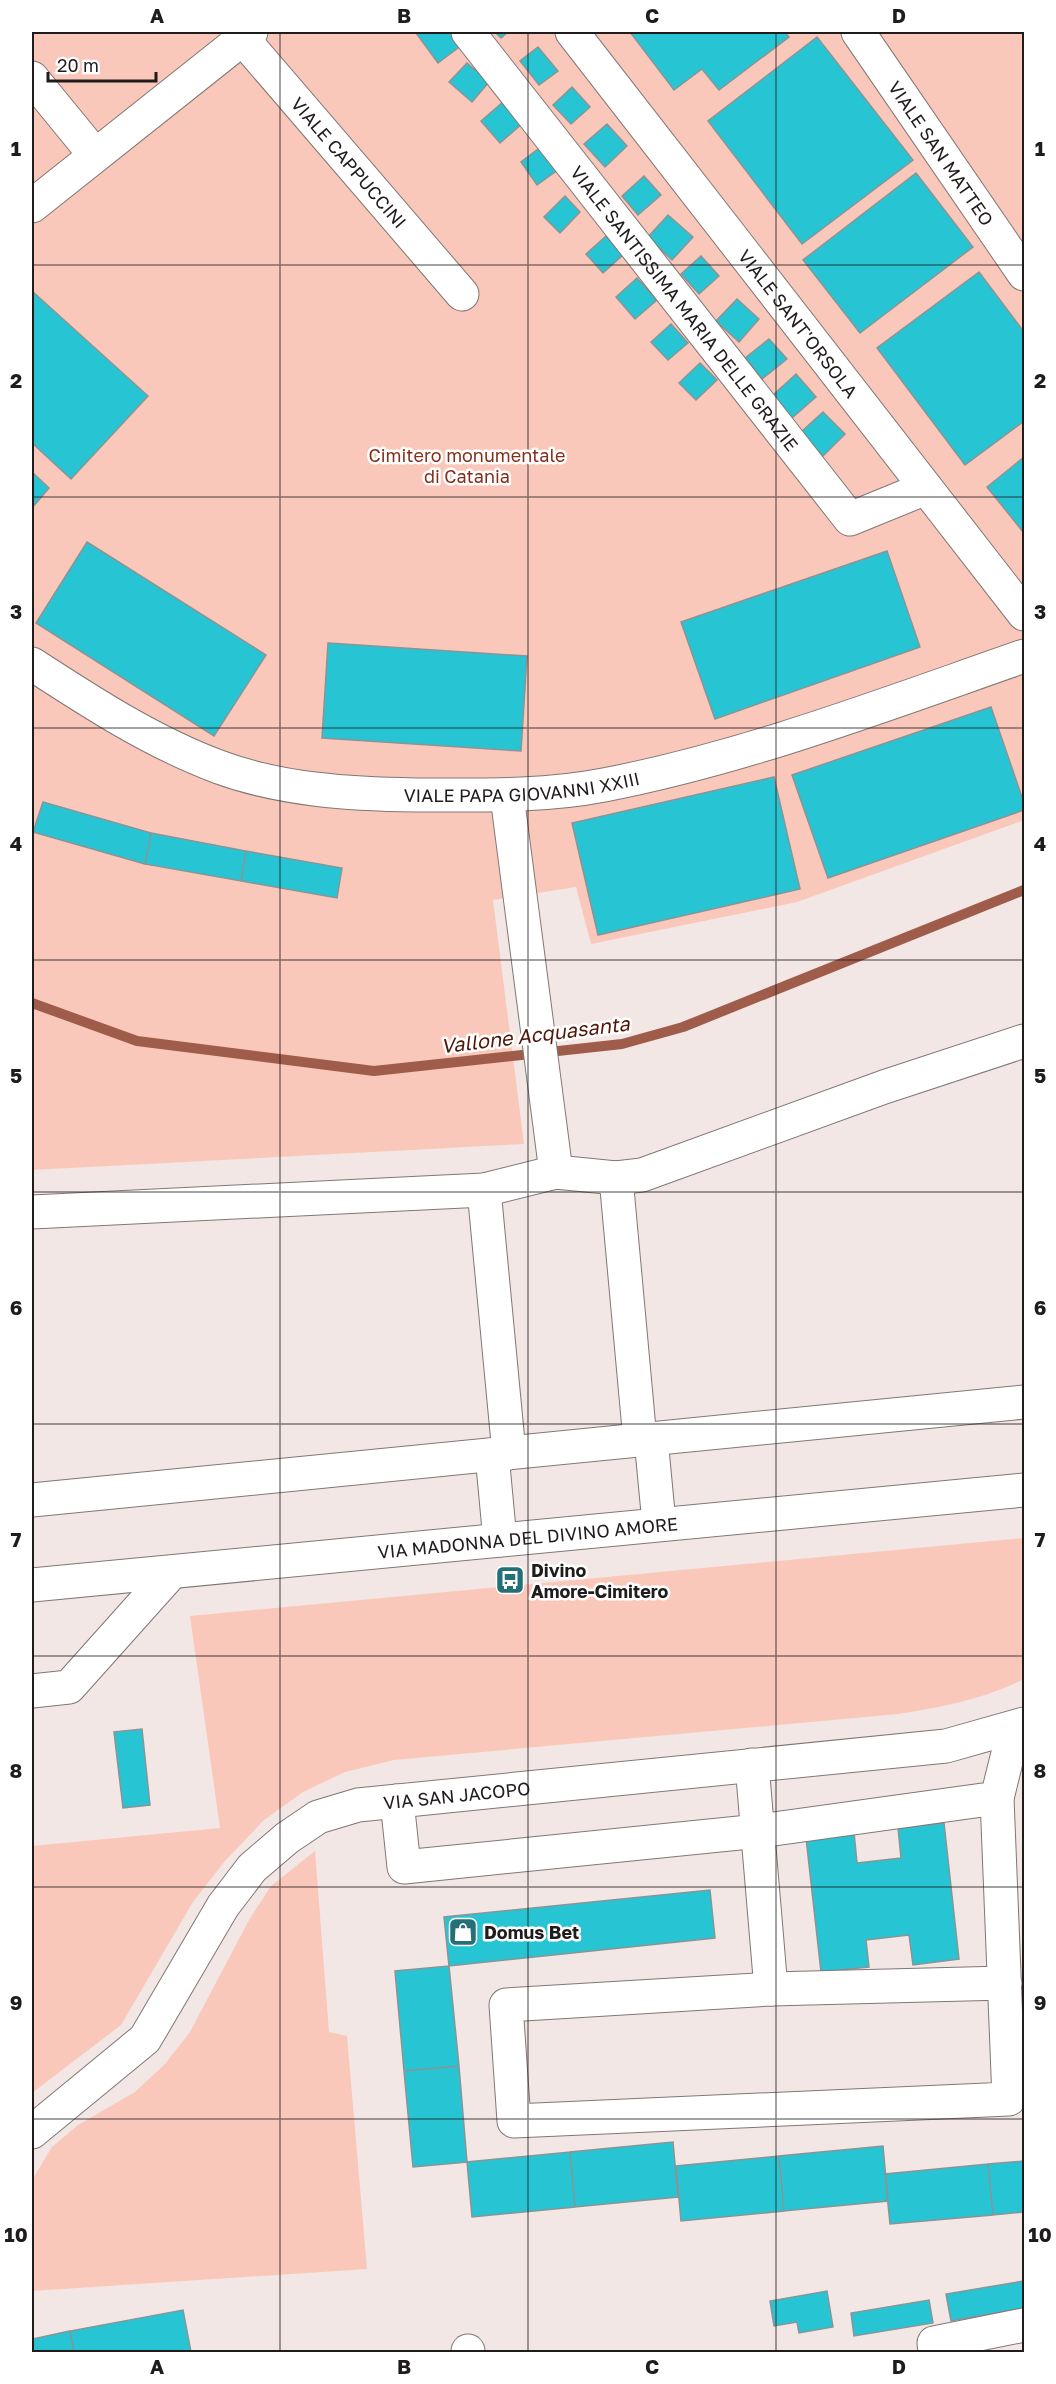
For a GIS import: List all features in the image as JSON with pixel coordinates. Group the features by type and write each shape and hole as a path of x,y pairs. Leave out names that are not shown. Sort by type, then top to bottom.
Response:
{"street":[{"name":"VIALE SANTISSIMA MARIA DELLE GRAZIE","path":"468,32 850,519 926,488"},
{"name":"VIALE SANT'ORSOLA","path":"572,32 1024,614"},
{"name":"VIALE SAN MATTEO","path":"858,32 1024,274"},
{"path":"32,206 244,34"},
{"name":"VIALE CAPPUCCINI","path":"244,34 462,294"},
{"path":"32,78 95,155"},
{"name":"VIALE PAPA GIOVANNI XXIII","path":"32,664 127,725 220,768 292,786 382,795 507,796 602,785 759,748 1024,656"},
{"path":"507,796 556,1172"},
{"path":"32,1212 484,1190 556,1172 616,1178 642,1175 884,1087 967,1062 1024,1041"},
{"path":"616,1178 646,1439 659,1524"},
{"path":"484,1190 500,1454 500,1540"},
{"path":"32,1500 1024,1402"},
{"name":"VIA MADONNA DEL DIVINO AMORE","path":"32,1585 1024,1490"},
{"path":"32,1691 69,1688 171,1573"},
{"path":"1005,1983 771,1989 506,2005 514,2121 1010,2099 1005,1983 997,1798 1019,1727"},
{"name":"VIA SAN JACOPO","path":"32,2132 145,2039 223,1906 252,1868 287,1838 318,1817 358,1805 946,1746 1019,1727"},
{"path":"752,1765 771,1989"},
{"path":"397,1801 404,1867 759,1831 997,1798"},
{"path":"935,2352 934,2343 1024,2325"}],"green space":[{"name":"Cimitero monumentale di Catania","path":"32,32 1024,32 1024,820 797,902 591,944 576,887 493,900 524,1144 32,1170"},
{"path":"1024,1538 1024,1679 994,1692 947,1705 898,1714 394,1760 345,1772 303,1792 264,1820 225,1861 193,1902 121,2025 32,2093 32,1846 220,1828 190,1616"},
{"path":"315,1851 329,2032 347,2036 367,2269 32,2291 32,2180 52,2147 78,2125 135,2092 165,2064 190,2032 249,1920 271,1886"}],"building":[{"path":"451,32 462,45 438,63 416,33"},
{"path":"495,32 508,32 501,38"},
{"path":"630,32 785,32 789,37 719,90 702,69 674,90"},
{"path":"817,37 913,160 802,244 708,121"},
{"path":"538,47 558,71 539,85 520,61"},
{"path":"467,63 489,82 472,102 449,82"},
{"path":"572,87 590,107 571,124 553,105"},
{"path":"504,101 523,123 500,143 481,121"},
{"path":"607,124 627,146 605,167 584,144"},
{"path":"542,146 559,169 537,185 521,162"},
{"path":"916,173 973,247 860,333 803,260"},
{"path":"644,176 661,195 638,215 622,196"},
{"path":"565,196 580,212 560,233 544,217"},
{"path":"668,215 693,237 672,260 648,237"},
{"path":"606,236 623,255 603,273 586,254"},
{"path":"701,256 719,276 699,294 681,274"},
{"path":"979,272 1024,332 1024,421 965,465 877,348"},
{"path":"637,278 657,300 635,319 616,297"},
{"path":"32,291 148,396 71,479 32,443"},
{"path":"737,299 759,319 739,342 716,321"},
{"path":"671,324 688,343 668,360 651,342"},
{"path":"769,339 787,359 762,379 745,358"},
{"path":"700,363 717,380 696,400 679,383"},
{"path":"796,374 816,397 792,418 772,396"},
{"path":"823,412 845,434 823,456 800,433"},
{"path":"1024,457 1024,533 987,487"},
{"path":"32,472 49,488 32,508"},
{"path":"87,542 266,655 214,736 36,623"},
{"path":"887,551 920,647 715,719 681,622"},
{"path":"328,643 527,656 521,751 322,738"},
{"path":"991,707 1024,803 1024,810 828,878 792,775"},
{"path":"774,777 800,889 598,935 572,823"},
{"path":"43,802 151,833 145,864 33,832"},
{"path":"151,833 246,851 241,881 145,864"},
{"path":"246,851 342,868 337,898 241,881"},
{"path":"142,1729 150,1805 123,1808 114,1732"},
{"path":"944,1823 959,1959 913,1965 909,1935 866,1940 869,1967 821,1972 806,1838 854,1832 857,1863 901,1858 898,1828"},
{"path":"710,1890 715,1938 449,1966 444,1917"},
{"path":"449,1966 459,2066 404,2071 395,1971"},
{"path":"459,2066 467,2162 413,2167 404,2071"},
{"path":"673,2142 678,2197 575,2207 570,2152"},
{"path":"883,2146 888,2201 784,2211 779,2156"},
{"path":"570,2152 575,2207 472,2217 467,2162"},
{"path":"779,2156 784,2211 681,2221 676,2166"},
{"path":"1024,2161 1024,2212 993,2215 988,2164"},
{"path":"988,2164 993,2215 890,2224 885,2174"},
{"path":"1024,2281 1024,2308 951,2321 946,2294"},
{"path":"827,2291 833,2327 799,2333 797,2322 774,2326 770,2301"},
{"path":"929,2300 933,2323 854,2336 851,2313"},
{"path":"183,2310 191,2352 74,2352 70,2331"},
{"path":"70,2331 74,2352 32,2352 32,2339"}],"waterway":[{"name":"Vallone Acquasanta","path":"32,1003 137,1041 374,1071 622,1044 683,1027 1024,890"}],"place":[{"name":"Divino Amore-Cimitero","path":"510,1580"},
{"name":"Domus Bet","path":"463,1932"}]}
